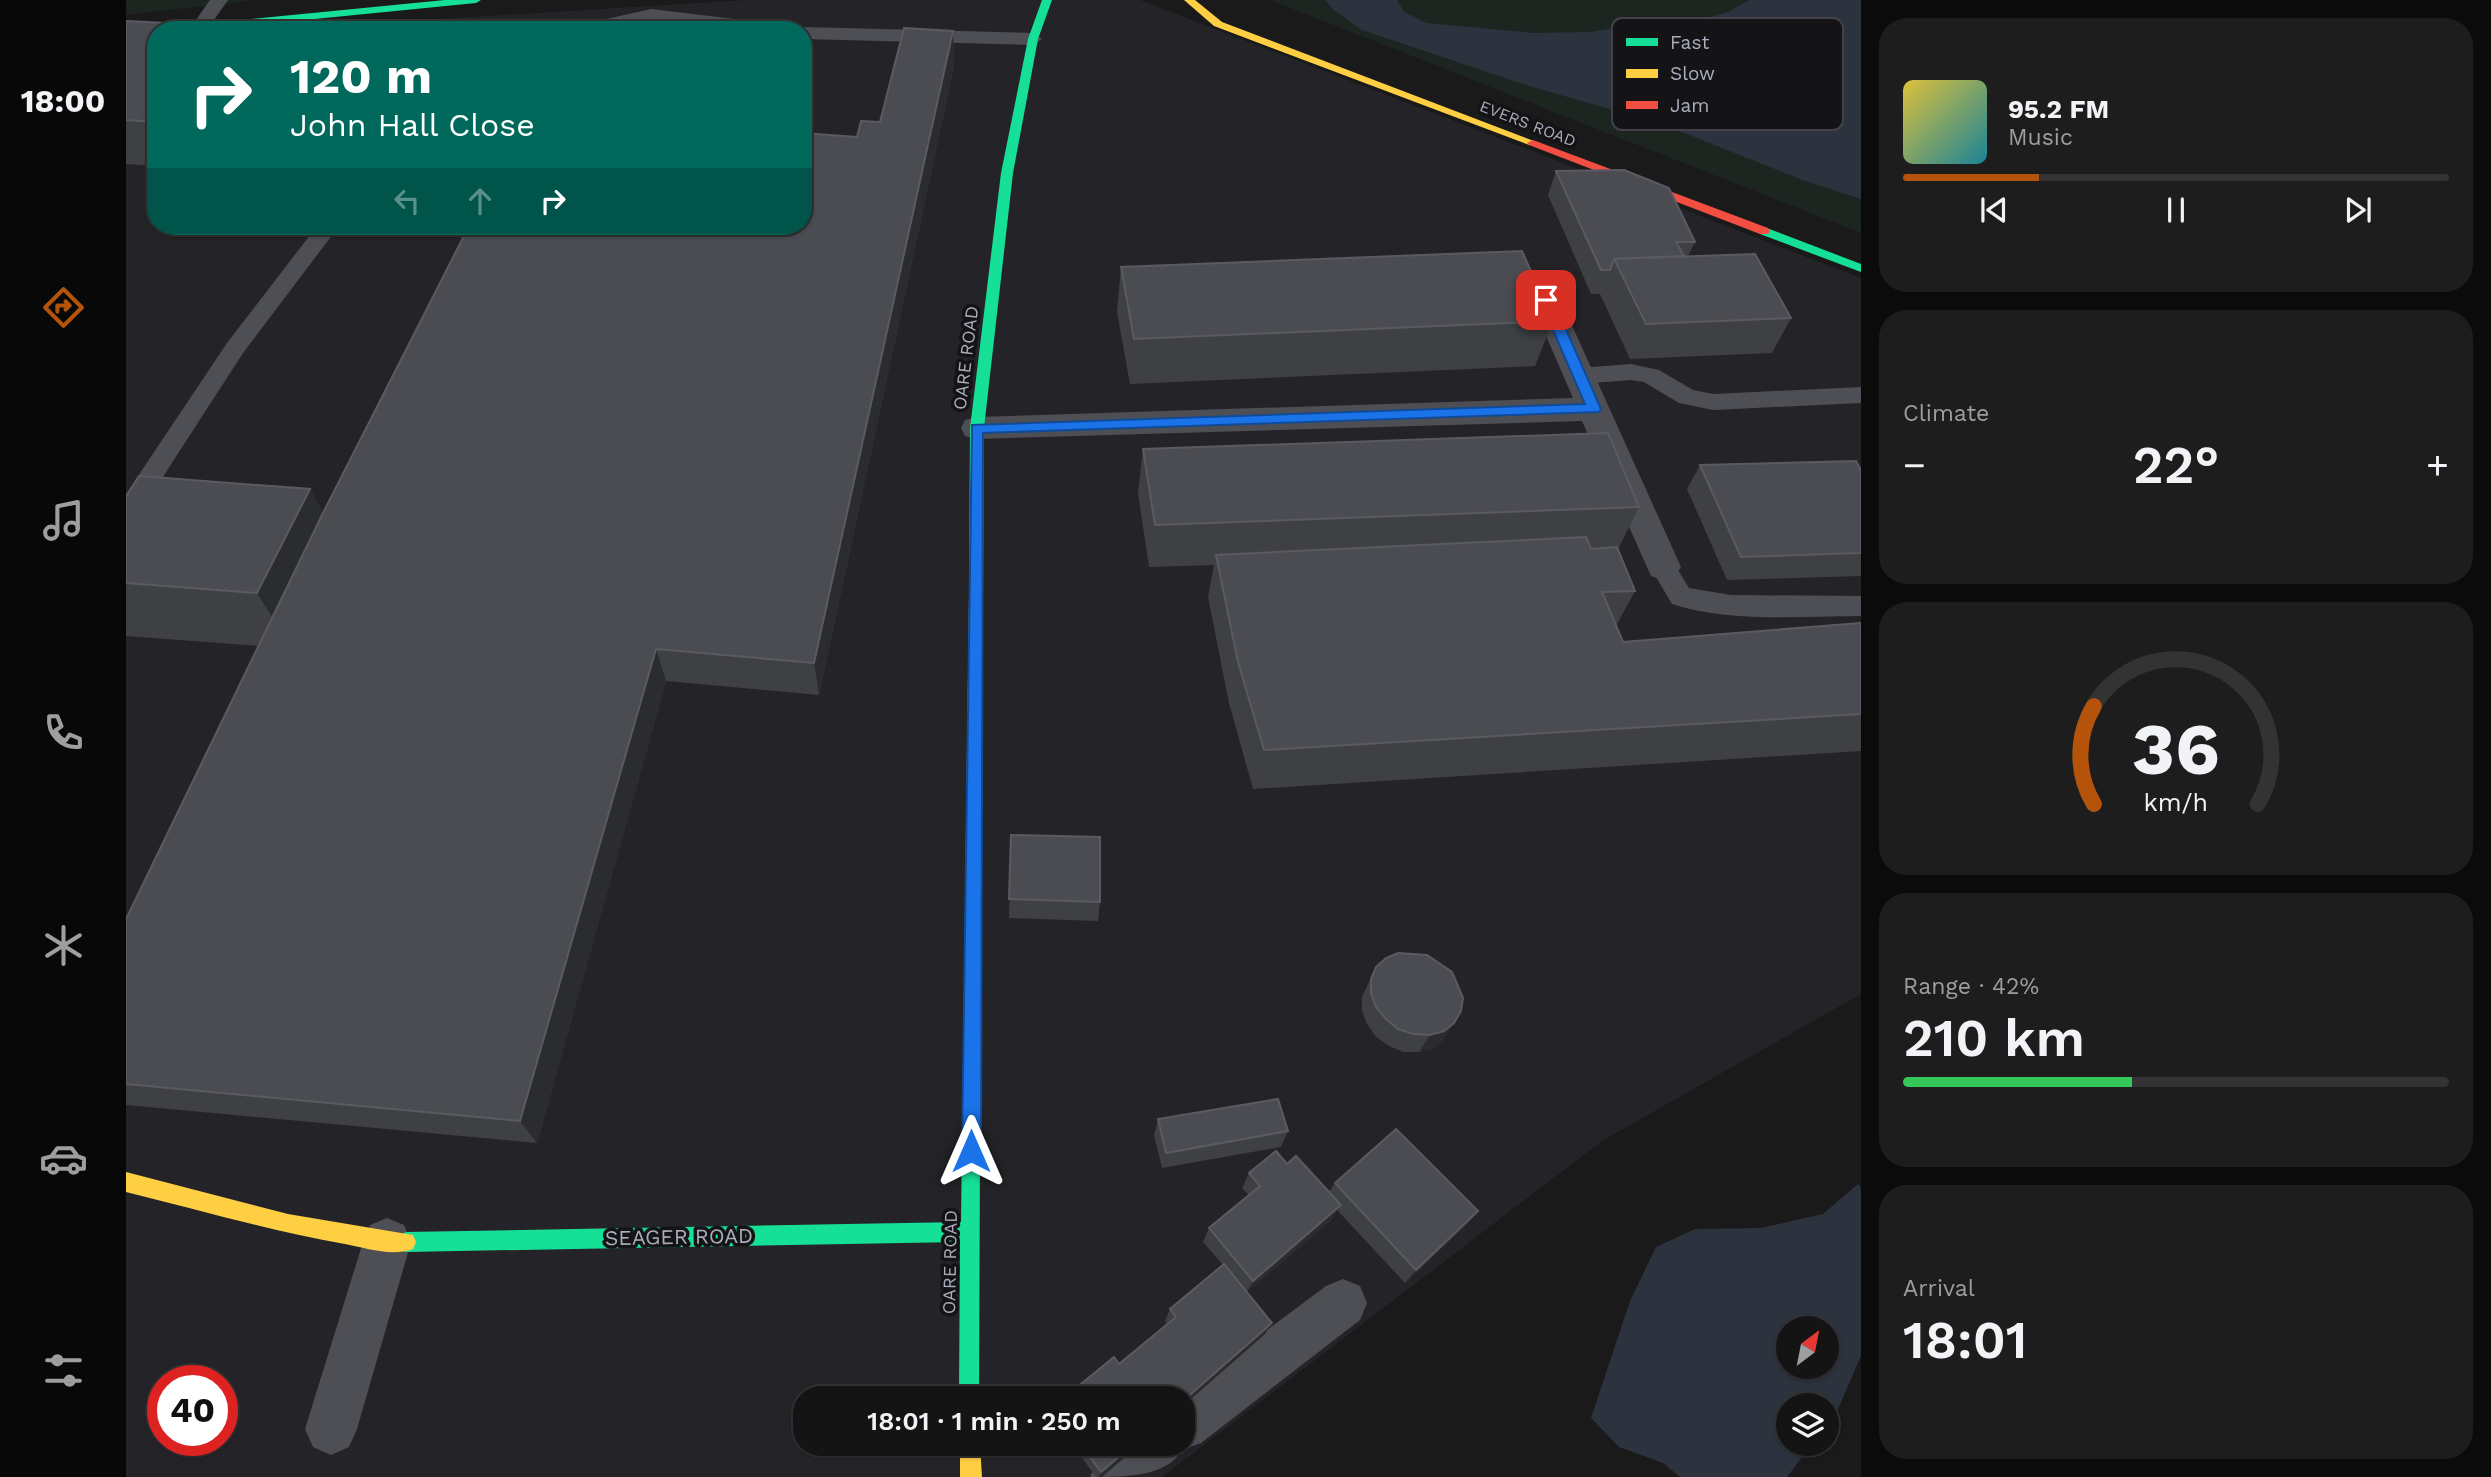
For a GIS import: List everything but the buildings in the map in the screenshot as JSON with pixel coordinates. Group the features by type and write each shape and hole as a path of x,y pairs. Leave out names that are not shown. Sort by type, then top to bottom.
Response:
{"street":[{"path":"261,21 475,0"},
{"name":"OARE ROAD","path":"968,1386 977,428 1007,173 1033,39 1048,0"},
{"name":"EVERS ROAD","path":"1189,0 1218,24 1861,268"},
{"path":"1546,300 1663,567"},
{"path":"977,428 1594,409"},
{"name":"SEAGER ROAD","path":"126,1182 197,1204 309,1230 387,1242 970,1232"},
{"path":"331,1429 387,1242"},
{"path":"1195,1416 1343,1303"},
{"path":"970,1456 971,1477"},
{"path":"1116,1477 1143,1456"}],"lane":[{"path":"204,21 219,0"},
{"path":"621,21 651,14 706,21"},
{"path":"812,34 1033,39"},
{"path":"126,514 235,348 321,235"},
{"path":"1579,376 1631,372 1651,376 1687,397 1713,402 1861,395"},
{"path":"1663,567 1681,597 1731,605 1861,606"}],"shaded area":[{"path":"126,0 254,0 126,15"},
{"path":"746,0 1140,0 1861,278 1861,994 1602,1141 1195,1452 1195,1386 793,1386 793,1456 1190,1456 1162,1477 126,1477 126,41 147,38 147,235 812,235 812,21 404,21"},
{"path":"1270,0 1861,0 1861,233"},
{"path":"1325,0 1397,0 1404,12 1427,23 1533,33 1591,32 1612,28 1612,110 1529,86 1362,30"},
{"path":"1749,0 1861,0 1861,199 1805,181 1677,130 1843,130 1843,18 1706,18 1728,12"},
{"path":"1858,1184 1861,1187 1861,1356 1839,1407 1839,1393 1776,1393 1776,1456 1803,1456 1787,1477 1680,1477 1663,1463 1619,1447 1591,1418 1630,1301 1656,1247 1695,1229 1761,1228 1823,1214"}],"traffic: fast":[{"path":"262,21 476,0"},
{"path":"976,597 977,428 1007,173 1033,39 1047,0"},
{"path":"1764,231 1861,268"},
{"path":"969,1386 973,902"},
{"path":"406,1242 970,1232"}],"traffic: slow":[{"path":"1189,0 1218,24 1533,143"},
{"path":"973,902 976,597"},
{"path":"126,1182 288,1224 387,1242 406,1242"},
{"path":"970,1456 971,1477"}],"traffic: jam":[{"path":"1533,143 1764,231"}],"route":[{"path":"971,1151 977,428 1594,409 1546,300"}]}
